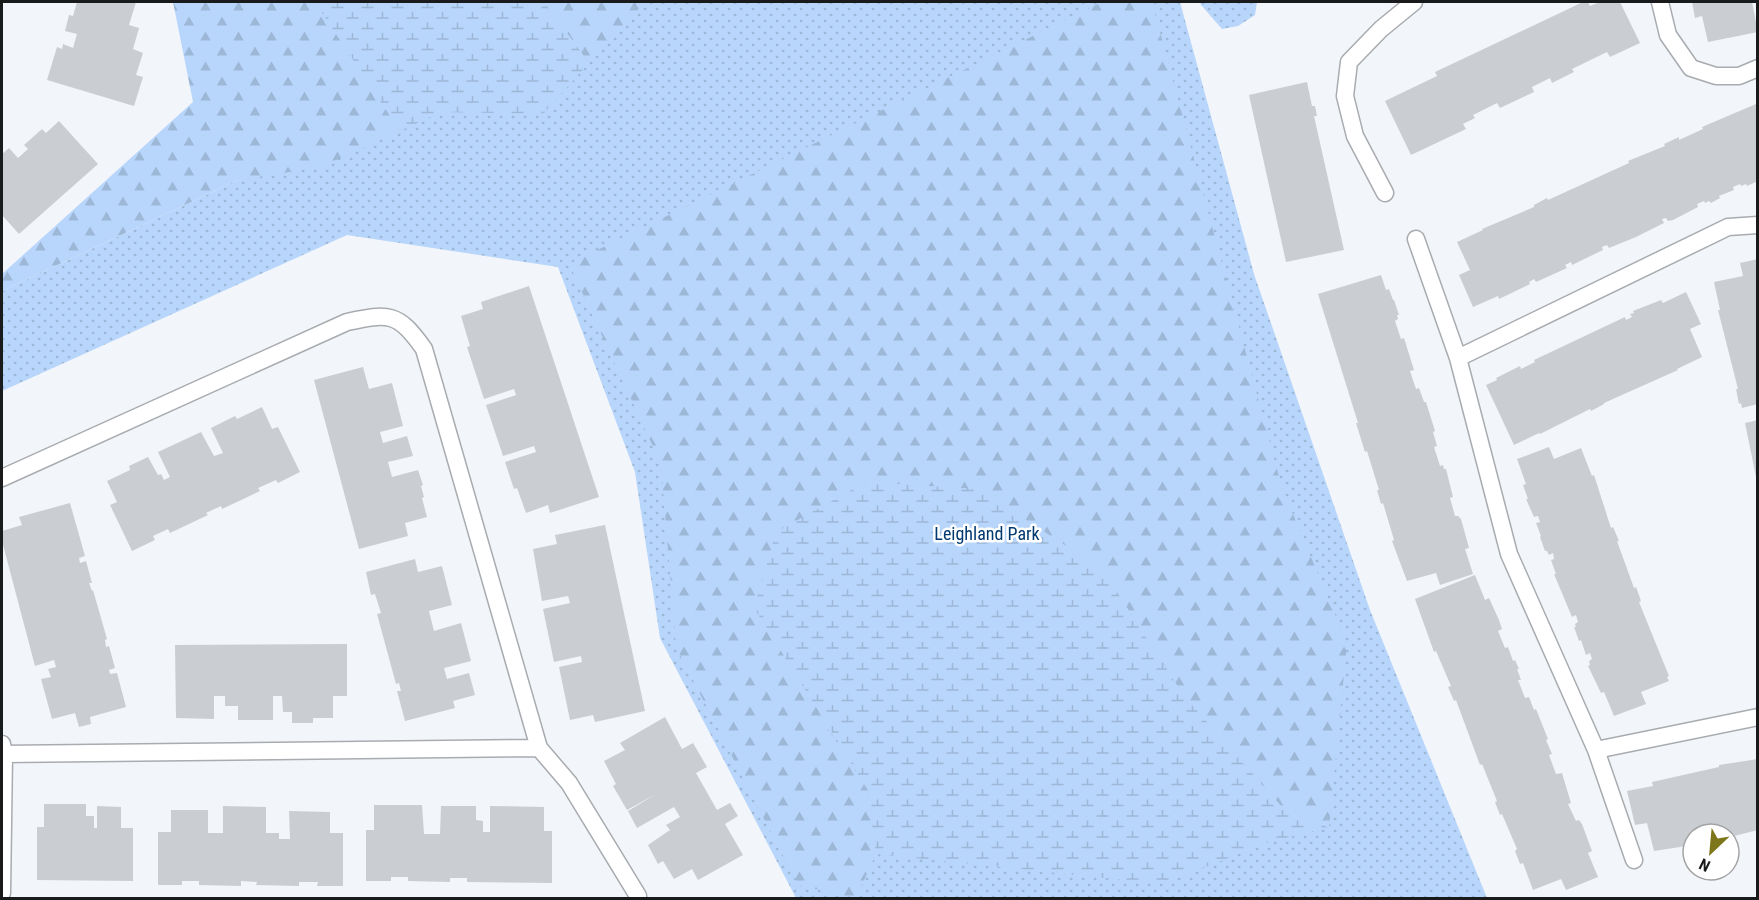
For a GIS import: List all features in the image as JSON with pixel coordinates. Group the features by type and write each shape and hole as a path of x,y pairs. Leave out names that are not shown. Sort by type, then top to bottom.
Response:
{"lane":[{"path":"1385,193 1355,136 1345,96 1349,62 1381,29 1414,2"},
{"path":"1660,2 1668,35 1691,68 1716,76 1739,76 1758,68"},
{"path":"1458,358 1728,227 1758,225"},
{"path":"1416,239 1458,358 1509,554 1596,750 1634,860"},
{"path":"2,478 347,322 378,315 394,319 410,329 424,349 539,747 569,783 638,896"},
{"path":"1596,750 1758,717"},
{"path":"2,893 2,750 539,747"}],"green space":[{"path":"173,2 315,2 400,131 321,167 238,180 2,291 2,274 193,102"},
{"name":"Leighland Park","path":"204,2 1180,2 1254,274 1370,610 1487,898 796,898 660,638 635,472 558,267 347,235 2,391 2,291 238,180"},
{"path":"315,2 544,2 589,63 543,114 441,112 400,131"},
{"path":"544,2 645,2 589,63"},
{"name":"Leighland Park","path":"1102,2 1152,2 1282,488 1347,643 1329,828 1281,806 1184,696 1102,569 824,723 868,790 876,854 856,898 798,885 676,647 661,464 569,264"},
{"path":"1200,2 1257,2 1255,15 1238,26 1222,29"},
{"path":"866,482 978,489 1102,569 1184,696 1281,806 1329,828 1272,841 1162,884 876,854 868,790 754,608 776,532"}],"building":[{"path":"77,2 136,2 129,25 139,28 133,49 143,53 136,75 143,77 134,106 47,80 57,47 62,49 63,44 73,48 77,34 65,31 69,15 73,16"},
{"path":"1583,2 1588,2 1590,6 1600,2 1620,2 1640,43 1610,57 1607,52 1572,69 1574,72 1552,83 1550,78 1532,87 1534,92 1500,108 1497,103 1473,115 1475,118 1463,124 1466,129 1411,155 1385,101 1437,76 1435,72"},
{"path":"1692,2 1752,2 1758,32 1708,42 1702,16 1695,18"},
{"path":"1307,82 1312,106 1315,106 1317,116 1314,116 1344,250 1286,262 1249,95"},
{"path":"1756,104 1758,181 1747,186 1740,184 1733,187 1734,190 1719,196 1720,198 1711,203 1704,201 1697,204 1698,207 1673,220 1662,219 1664,223 1636,237 1609,248 1607,245 1602,247 1603,250 1572,265 1571,262 1565,265 1567,268 1536,282 1534,279 1529,282 1530,284 1499,299 1498,296 1473,307 1459,275 1470,270 1457,242 1534,207 1547,198 1548,200 1629,163 1628,161 1665,146 1664,144 1679,137 1679,140 1703,129 1702,127"},
{"path":"59,121 98,164 19,234 2,215 2,154 9,148 18,158 28,149 24,145 42,129 46,133"},
{"path":"1758,259 1758,404 1742,408 1741,403 1739,404 1736,389 1738,389 1718,310 1720,310 1714,282 1743,276 1740,263"},
{"path":"1381,275 1399,315 1395,321 1401,339 1404,338 1414,370 1410,371 1416,389 1419,388 1426,402 1435,431 1433,432 1437,446 1434,447 1440,466 1443,465 1446,469 1455,516 1461,519 1469,548 1465,549 1473,574 1440,585 1436,573 1407,581 1392,541 1394,540 1383,503 1381,504 1377,490 1379,490 1367,451 1365,452 1318,294"},
{"path":"529,286 599,497 550,513 548,505 526,513 517,488 514,489 505,462 536,452 534,446 503,456 486,405 516,395 514,389 484,399 467,347 470,346 461,316 483,309 481,302"},
{"path":"1686,292 1701,324 1690,329 1702,357 1591,411 1590,409 1514,445 1486,385 1520,366 1521,369 1535,362 1534,360 1625,317 1626,320 1632,317 1630,314 1634,313 1633,311 1661,300 1663,303"},
{"path":"363,367 369,389 392,383 403,426 380,432 383,443 407,436 413,456 388,462 392,477 418,470 423,485 421,486 424,497 422,498 427,517 405,523 408,536 359,549 314,380"},
{"path":"262,407 272,429 278,427 300,472 278,483 276,480 258,488 260,491 222,509 221,506 206,513 208,515 170,533 168,529 153,536 155,540 132,551 110,505 117,502 107,481 130,470 129,466 148,457 158,475 161,474 164,480 170,477 158,452 201,432 214,456 223,453 211,428 235,416 237,419"},
{"path":"1758,420 1758,482 1757,482 1745,423"},
{"path":"1549,447 1554,459 1581,448 1592,476 1594,475 1611,528 1613,527 1619,541 1617,541 1634,588 1636,587 1641,601 1639,602 1669,676 1667,677 1669,681 1641,692 1646,704 1614,716 1604,692 1601,693 1588,666 1592,659 1590,653 1586,655 1581,640 1579,641 1574,627 1578,622 1576,615 1572,617 1554,574 1556,574 1551,560 1554,559 1553,553 1549,555 1545,551 1536,523 1540,522 1538,516 1534,517 1526,499 1528,499 1523,485 1526,484 1517,459"},
{"path":"70,503 85,556 79,558 80,563 86,561 92,583 89,583 107,639 105,640 106,647 109,646 115,668 109,670 110,674 117,673 126,707 90,717 91,724 79,727 75,713 52,719 41,679 51,677 48,669 56,667 54,660 35,666 2,541 2,531 22,525 19,517"},
{"path":"605,525 645,711 595,722 593,715 570,720 559,667 582,662 581,656 554,662 543,609 570,603 568,596 542,601 533,549 557,544 555,535"},
{"path":"415,559 418,572 442,566 452,605 429,611 434,631 461,623 471,661 444,668 447,679 469,673 475,695 453,701 455,708 405,721 397,691 401,691 399,683 396,684 377,614 381,613 375,594 371,595 366,572"},
{"path":"1475,575 1485,600 1489,598 1499,620 1502,629 1498,631 1505,648 1508,647 1519,669 1517,669 1521,680 1518,680 1525,698 1529,697 1534,710 1536,709 1548,739 1546,740 1552,754 1549,755 1556,774 1562,773 1571,803 1568,804 1576,821 1579,820 1582,824 1592,851 1588,853 1598,877 1566,890 1561,879 1533,890 1523,863 1520,864 1515,851 1517,849 1502,814 1500,815 1495,802 1497,801 1482,764 1480,765 1456,700 1454,701 1448,687 1451,686 1436,651 1434,652 1415,599"},
{"path":"347,644 347,696 333,696 333,718 313,718 313,723 292,723 292,712 283,712 282,696 273,696 273,720 238,720 238,706 225,706 225,696 214,696 214,719 176,718 175,645"},
{"path":"665,717 682,749 693,743 707,767 696,773 717,810 730,803 738,816 725,824 743,855 698,880 692,869 674,879 663,861 658,864 648,845 670,830 666,825 680,817 674,807 637,828 628,811 656,794 627,810 613,786 616,784 604,761 625,750 620,743"},
{"path":"1758,759 1758,830 1741,834 1741,822 1681,822 1681,847 1654,851 1647,823 1635,825 1627,791 1653,786 1652,782 1719,767 1719,765"},
{"path":"44,804 86,804 86,816 94,816 94,828 97,828 97,806 121,807 121,828 133,828 133,881 37,880 37,827 44,827"},
{"path":"374,805 422,805 424,834 440,834 441,806 476,806 476,820 483,821 483,832 490,832 490,806 544,807 544,831 552,831 552,883 467,882 467,878 450,878 450,882 408,881 408,877 391,877 391,881 366,881 366,830 374,830"},
{"path":"223,806 266,807 266,833 279,833 279,839 290,839 289,811 330,812 330,833 343,833 343,886 317,886 318,882 299,882 299,886 256,885 257,882 241,881 241,886 199,885 199,881 182,881 182,885 158,885 158,832 171,832 171,810 208,810 208,833 223,833"}]}
